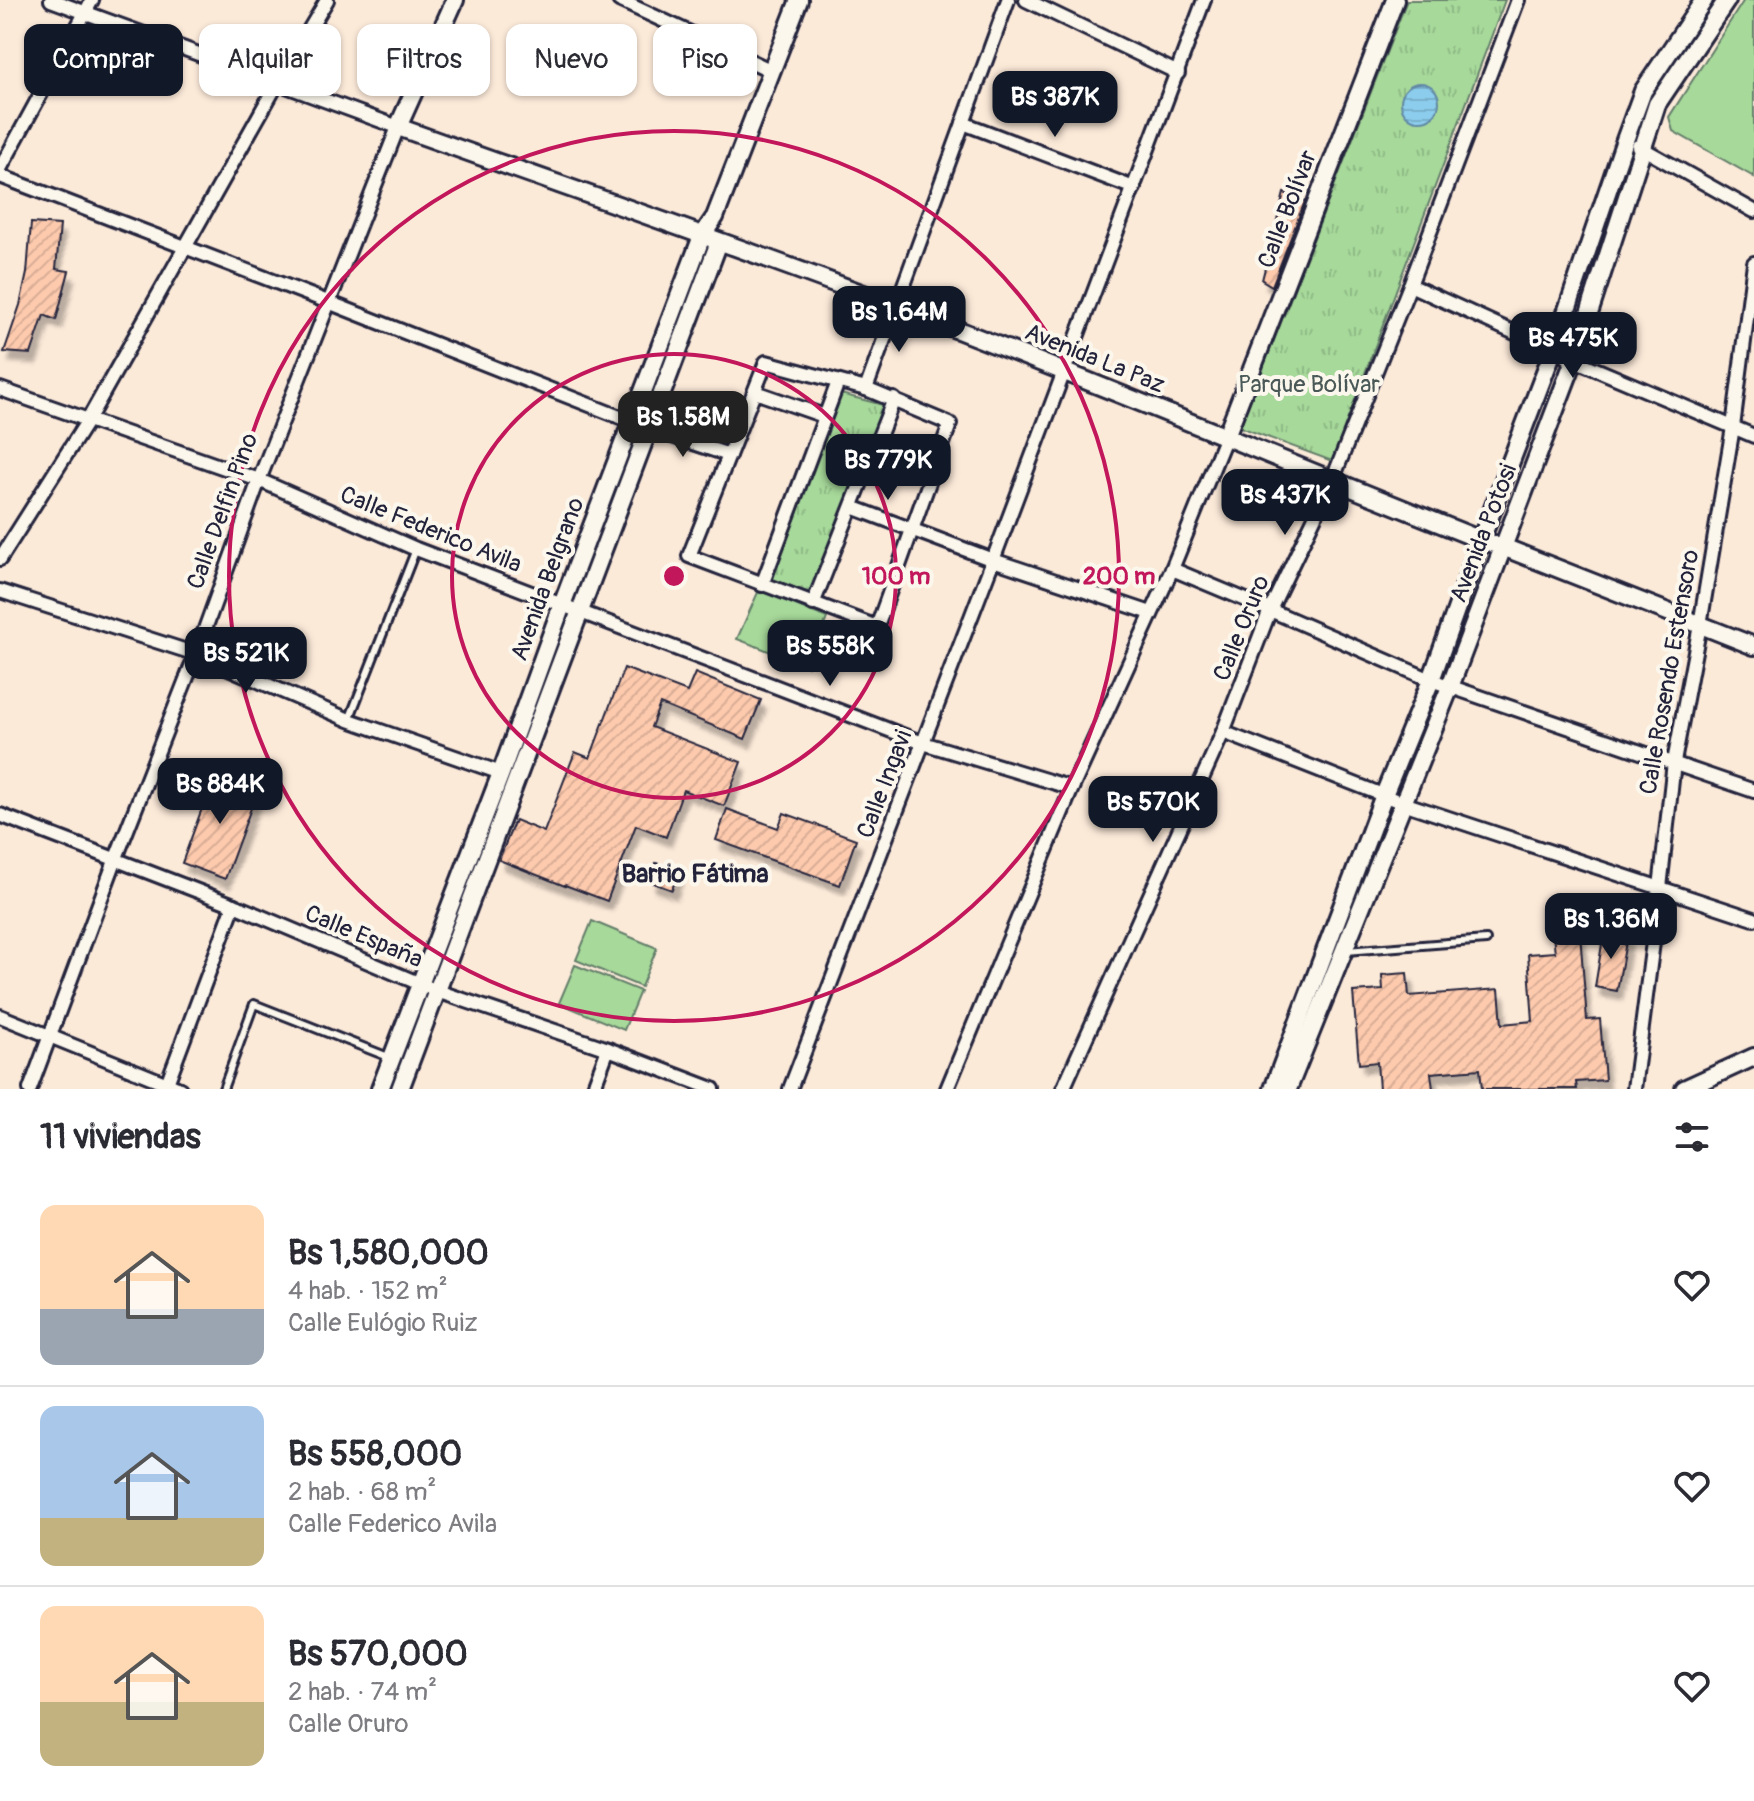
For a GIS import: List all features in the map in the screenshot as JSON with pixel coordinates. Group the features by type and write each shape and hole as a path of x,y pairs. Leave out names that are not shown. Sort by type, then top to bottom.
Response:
{"street":[{"name":"Avenida La Paz","path":"51,0 199,54"},
{"path":"0,169 92,0"},
{"path":"313,24 327,0"},
{"name":"Calle Delfin Pino","path":"30,1089 328,302 398,127 455,0"},
{"path":"619,0 772,71"},
{"name":"Avenida Belgrano","path":"380,1089 702,236 715,217 799,0"},
{"path":"866,389 1008,0"},
{"path":"1026,0 1178,73"},
{"name":"Calle Ingavi","path":"790,1089 1204,0"},
{"name":"Calle Oruro","path":"1063,1089 1223,732 1270,610 1332,481 1518,0"},
{"name":"Avenida Potosi","path":"1288,1089 1384,795 1431,680 1553,351 1643,91 1704,0"},
{"name":"Avenida Potosi","path":"1273,1089 1403,803 1450,687 1574,360 1657,104 1727,0"},
{"name":"Calle Bolívar","path":"1226,436 1389,2"},
{"path":"0,559 88,420 270,96"},
{"name":"Avenida La Paz","path":"315,96 897,306 1754,646"},
{"path":"963,123 1134,188"},
{"path":"1625,140 1754,211"},
{"path":"0,176 648,428 729,455"},
{"name":"Avenida Belgrano","path":"400,1089 719,242"},
{"name":"Calle Rosendo Estensoro","path":"1634,1089 1674,762 1733,427 1754,263"},
{"path":"1410,285 1553,351 1754,436"},
{"path":"766,362 838,382 894,399 950,424 877,627 689,556 766,362"},
{"path":"762,585 838,382"},
{"name":"Calle Federico Avila","path":"0,389 259,480 416,549 923,743 1072,788"},
{"path":"755,392 824,416"},
{"path":"813,604 894,399"},
{"path":"947,1089 1072,788 1172,569 1226,436"},
{"path":"852,507 993,560 1151,613"},
{"path":"1172,569 1431,680 1754,791"},
{"path":"0,591 196,654 349,720 501,773"},
{"path":"1223,732 1403,803 1754,919"},
{"name":"Calle España","path":"0,815 234,905 437,991 608,1049 713,1089"},
{"path":"0,1016 171,1087 234,905"},
{"path":"593,1089 608,1049"},
{"path":"1684,1089 1754,1057"}],"lane":[{"path":"349,720 416,549"},
{"path":"1335,949 1486,940"},
{"path":"223,1089 254,1004 391,1058"}],"green space":[{"name":"Parque Bolívar","path":"1407,0 1505,0 1332,461 1240,427"},
{"path":"1744,0 1754,0 1754,177 1673,131 1669,117"},
{"path":"841,394 883,405 812,600 766,583"},
{"path":"759,590 827,618 808,666 737,639"},
{"path":"592,921 657,948 641,987 576,960"},
{"path":"575,965 640,991 624,1030 559,1003"}],"water":[{"path":"1420,83 1433,89 1439,102 1433,115 1420,121 1407,115 1401,102 1407,89"}],"building":[{"path":"1284,193 1305,201 1272,286 1262,280"},
{"path":"31,223 60,225 56,269 69,271 56,320 44,315 31,354 4,352 27,273"},
{"path":"624,668 687,692 695,673 761,700 745,739 660,704 651,727 741,762 724,806 683,790 666,837 636,825 607,901 499,860 515,820 544,832 575,752 590,758"},
{"path":"215,773 258,789 225,879 182,863"},
{"path":"727,809 778,828 784,813 856,839 840,885 716,840"},
{"path":"656,863 678,871 672,890 650,882"},
{"path":"1604,932 1627,936 1617,991 1595,987"},
{"path":"1580,934 1587,1020 1600,1019 1605,1080 1576,1082 1577,1089 1482,1089 1480,1069 1431,1073 1433,1089 1379,1089 1377,1062 1359,1064 1353,992 1383,990 1382,975 1407,973 1409,996 1499,989 1502,1024 1533,1021 1528,954 1555,952 1553,936"}],"district":[{"name":"Barrio Fátima","path":"695,873"}]}
